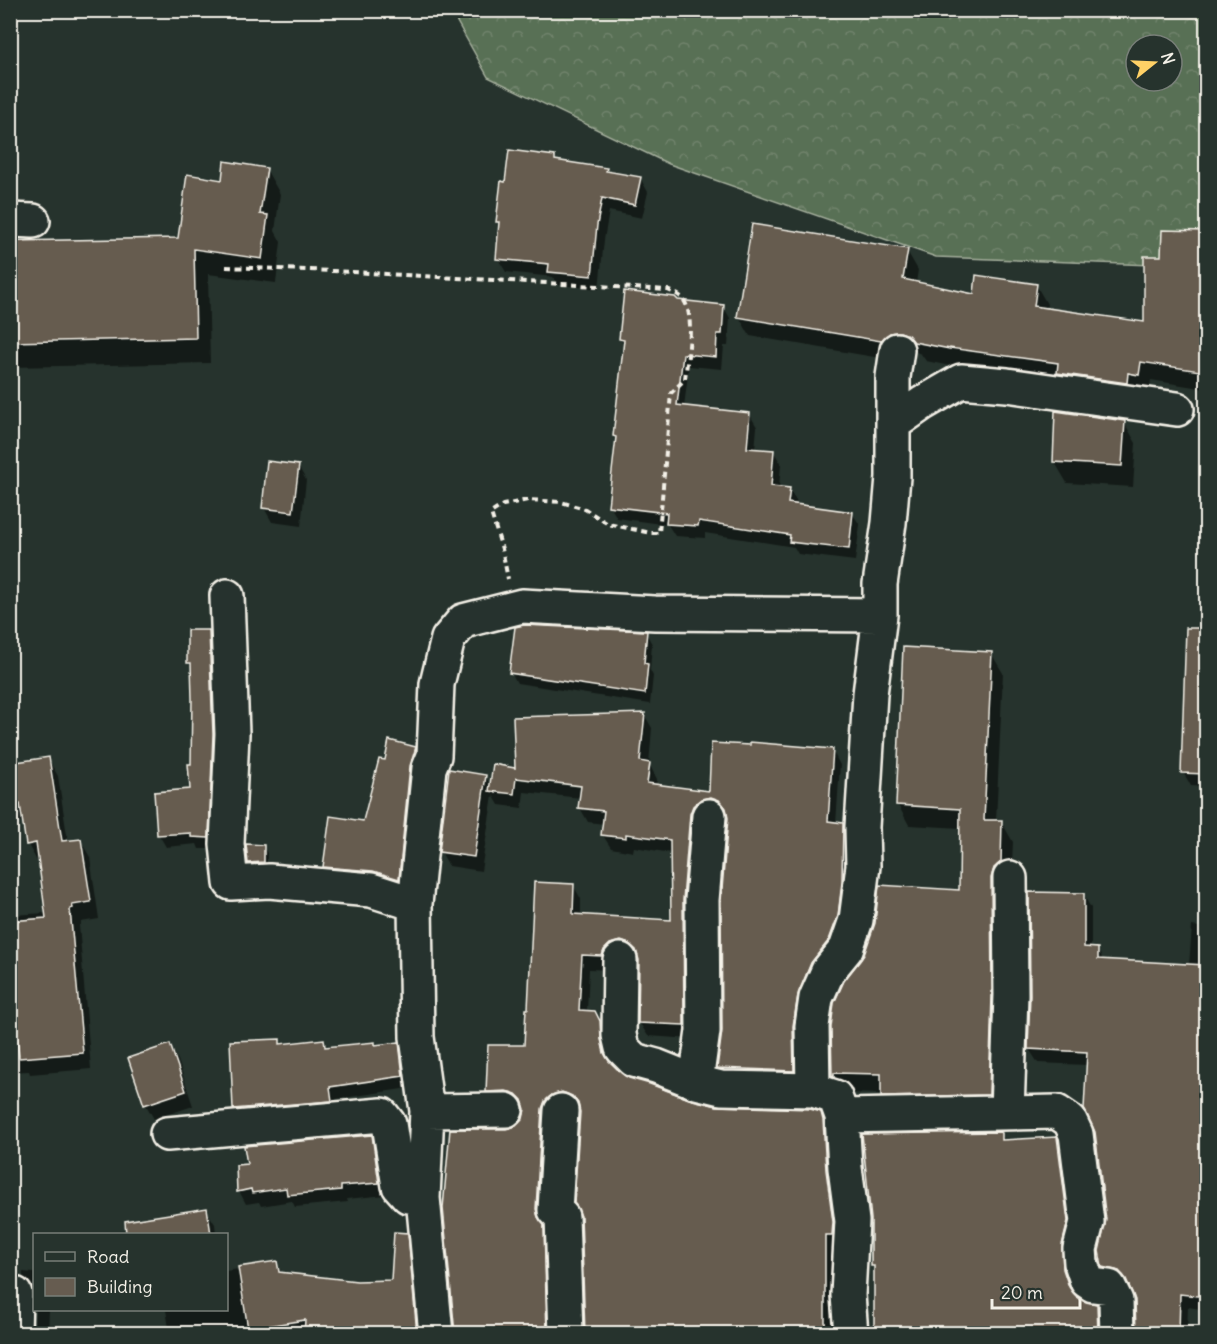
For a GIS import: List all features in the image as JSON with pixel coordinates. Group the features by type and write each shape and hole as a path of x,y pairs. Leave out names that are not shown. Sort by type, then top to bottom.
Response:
{"street":[{"path":"813,1090 812,1026 816,998 828,971 846,949 856,920 864,866 862,827 870,694 880,615 880,584 890,523 893,477 893,377 897,350"},
{"path":"893,424 923,403 962,381 1007,385 1177,409"},
{"path":"227,596 232,734 227,844 231,883 269,881 371,890 415,904"},
{"path":"436,1334 423,1198 427,1111 417,1038 415,904 429,768 434,756 437,684 448,639 463,621 522,606 655,613 880,615"},
{"path":"696,1082 703,1031 702,900 709,816"},
{"path":"1007,1112 1011,995 1010,879"},
{"path":"620,960 619,1035 622,1048 634,1060 696,1082 721,1088 813,1090 835,1097 842,1116 845,1168 852,1221 848,1295 851,1334"},
{"path":"427,1111 506,1110"},
{"path":"561,1111 555,1210 562,1217 566,1334"},
{"path":"842,1116 1057,1112 1070,1121 1076,1134 1087,1222 1080,1249 1081,1263 1087,1281 1093,1285 1109,1287 1115,1296 1117,1334"},
{"path":"167,1134 382,1115 389,1124 399,1186 408,1196 423,1198"},
{"path":"14,1334 15,1294"}],"path":[{"path":"226,267 668,290 681,297 688,311 690,329 685,379 671,393 659,533 651,534 608,524 585,509 561,502 528,500 503,505 491,513 502,549 508,580 507,610"}],"green space":[{"path":"451,11 1206,11 1206,267 936,257 669,164 488,77"}],"building":[{"path":"509,150 555,156 555,160 607,168 606,171 641,177 635,205 602,198 592,276 548,272 549,264 496,259 499,222 496,222 501,181 505,182"},
{"path":"224,161 267,168 260,214 268,215 262,259 194,249 196,338 10,342 10,241 178,238 187,174 222,180"},
{"path":"752,224 908,249 903,279 974,294 976,275 1037,284 1034,306 1144,322 1144,256 1161,256 1162,230 1206,231 1206,372 1141,362 1139,375 1128,373 1127,383 1057,373 1058,363 914,342 908,335 900,332 890,333 881,341 737,317"},
{"path":"624,291 724,305 722,334 717,334 716,357 683,354 677,405 750,413 747,448 774,450 771,486 790,488 788,503 853,512 849,549 789,542 790,535 699,521 698,526 666,524 667,513 608,506 624,340 619,339"},
{"path":"1055,411 1125,421 1122,466 1053,462"},
{"path":"267,461 299,465 293,512 262,508"},
{"path":"524,625 647,631 644,663 648,664 645,694 509,673 515,627"},
{"path":"1186,628 1206,628 1206,774 1181,773"},
{"path":"187,630 209,630 213,734 209,838 191,837 191,833 157,835 154,792 190,789 188,764 191,764 192,699 191,663 187,663"},
{"path":"903,647 992,652 984,820 1002,820 1001,862 994,868 991,878 992,995 989,1095 881,1097 881,1074 834,1073 834,1077 832,1076 831,1027 834,1003 844,981 864,955 875,923 879,885 959,890 960,809 896,805"},
{"path":"645,713 640,761 650,763 647,783 709,791 711,743 750,745 750,742 833,749 828,821 843,823 842,882 838,916 829,940 811,963 798,995 793,1026 794,1071 717,1068 722,1031 721,901 728,818 726,808 719,800 711,797 701,799 693,806 690,814 683,900 684,1025 638,1023 639,960 636,950 621,941 610,944 602,956 582,955 579,1010 595,1011 600,1021 604,1053 609,1061 629,1078 689,1099 717,1106 810,1109 821,1112 833,1222 832,1235 825,1235 825,1334 585,1334 581,1216 574,1203 580,1112 578,1103 572,1096 562,1092 552,1095 545,1101 542,1109 536,1209 544,1225 547,1334 455,1334 443,1208 450,1129 506,1129 516,1126 523,1119 525,1109 522,1100 516,1094 506,1091 486,1092 488,1045 524,1045 534,882 574,884 573,914 671,920 670,840 626,834 626,838 601,835 604,811 578,808 581,786 516,778 514,794 489,791 493,764 515,768 513,717"},
{"path":"389,740 416,747 410,766 399,879 373,871 323,867 330,816 363,821 379,759 385,760"},
{"path":"49,757 62,841 81,839 91,902 72,905 73,908 70,909 83,1053 19,1058 10,958 10,921 46,918 36,843 26,845 20,804 10,805 10,763"},
{"path":"449,769 486,775 474,857 439,852"},
{"path":"246,844 264,845 264,862 248,863"},
{"path":"1029,892 1084,893 1084,947 1098,948 1098,959 1206,965 1206,1297 1180,1294 1179,1334 1136,1334 1135,1300 1126,1279 1119,1271 1102,1267 1099,1251 1106,1220 1095,1132 1084,1109 1087,1052 1028,1049"},
{"path":"280,1039 280,1044 324,1039 325,1047 399,1042 403,1076 330,1087 332,1101 233,1109 230,1041"},
{"path":"170,1044 186,1091 144,1105 128,1058"},
{"path":"1002,1133 1002,1140 1057,1137 1068,1221 1062,1245 1063,1269 1069,1287 1076,1296 1083,1301 1097,1304 1098,1334 874,1334 874,1266 871,1266 871,1219 862,1134"},
{"path":"372,1135 379,1183 341,1186 341,1190 287,1195 286,1188 252,1193 251,1189 237,1192 236,1165 247,1164 244,1146"},
{"path":"207,1208 211,1233 126,1233 125,1221"},
{"path":"394,1232 408,1233 417,1334 304,1334 305,1320 248,1329 238,1267 277,1261 279,1272 357,1281 391,1280"}]}
